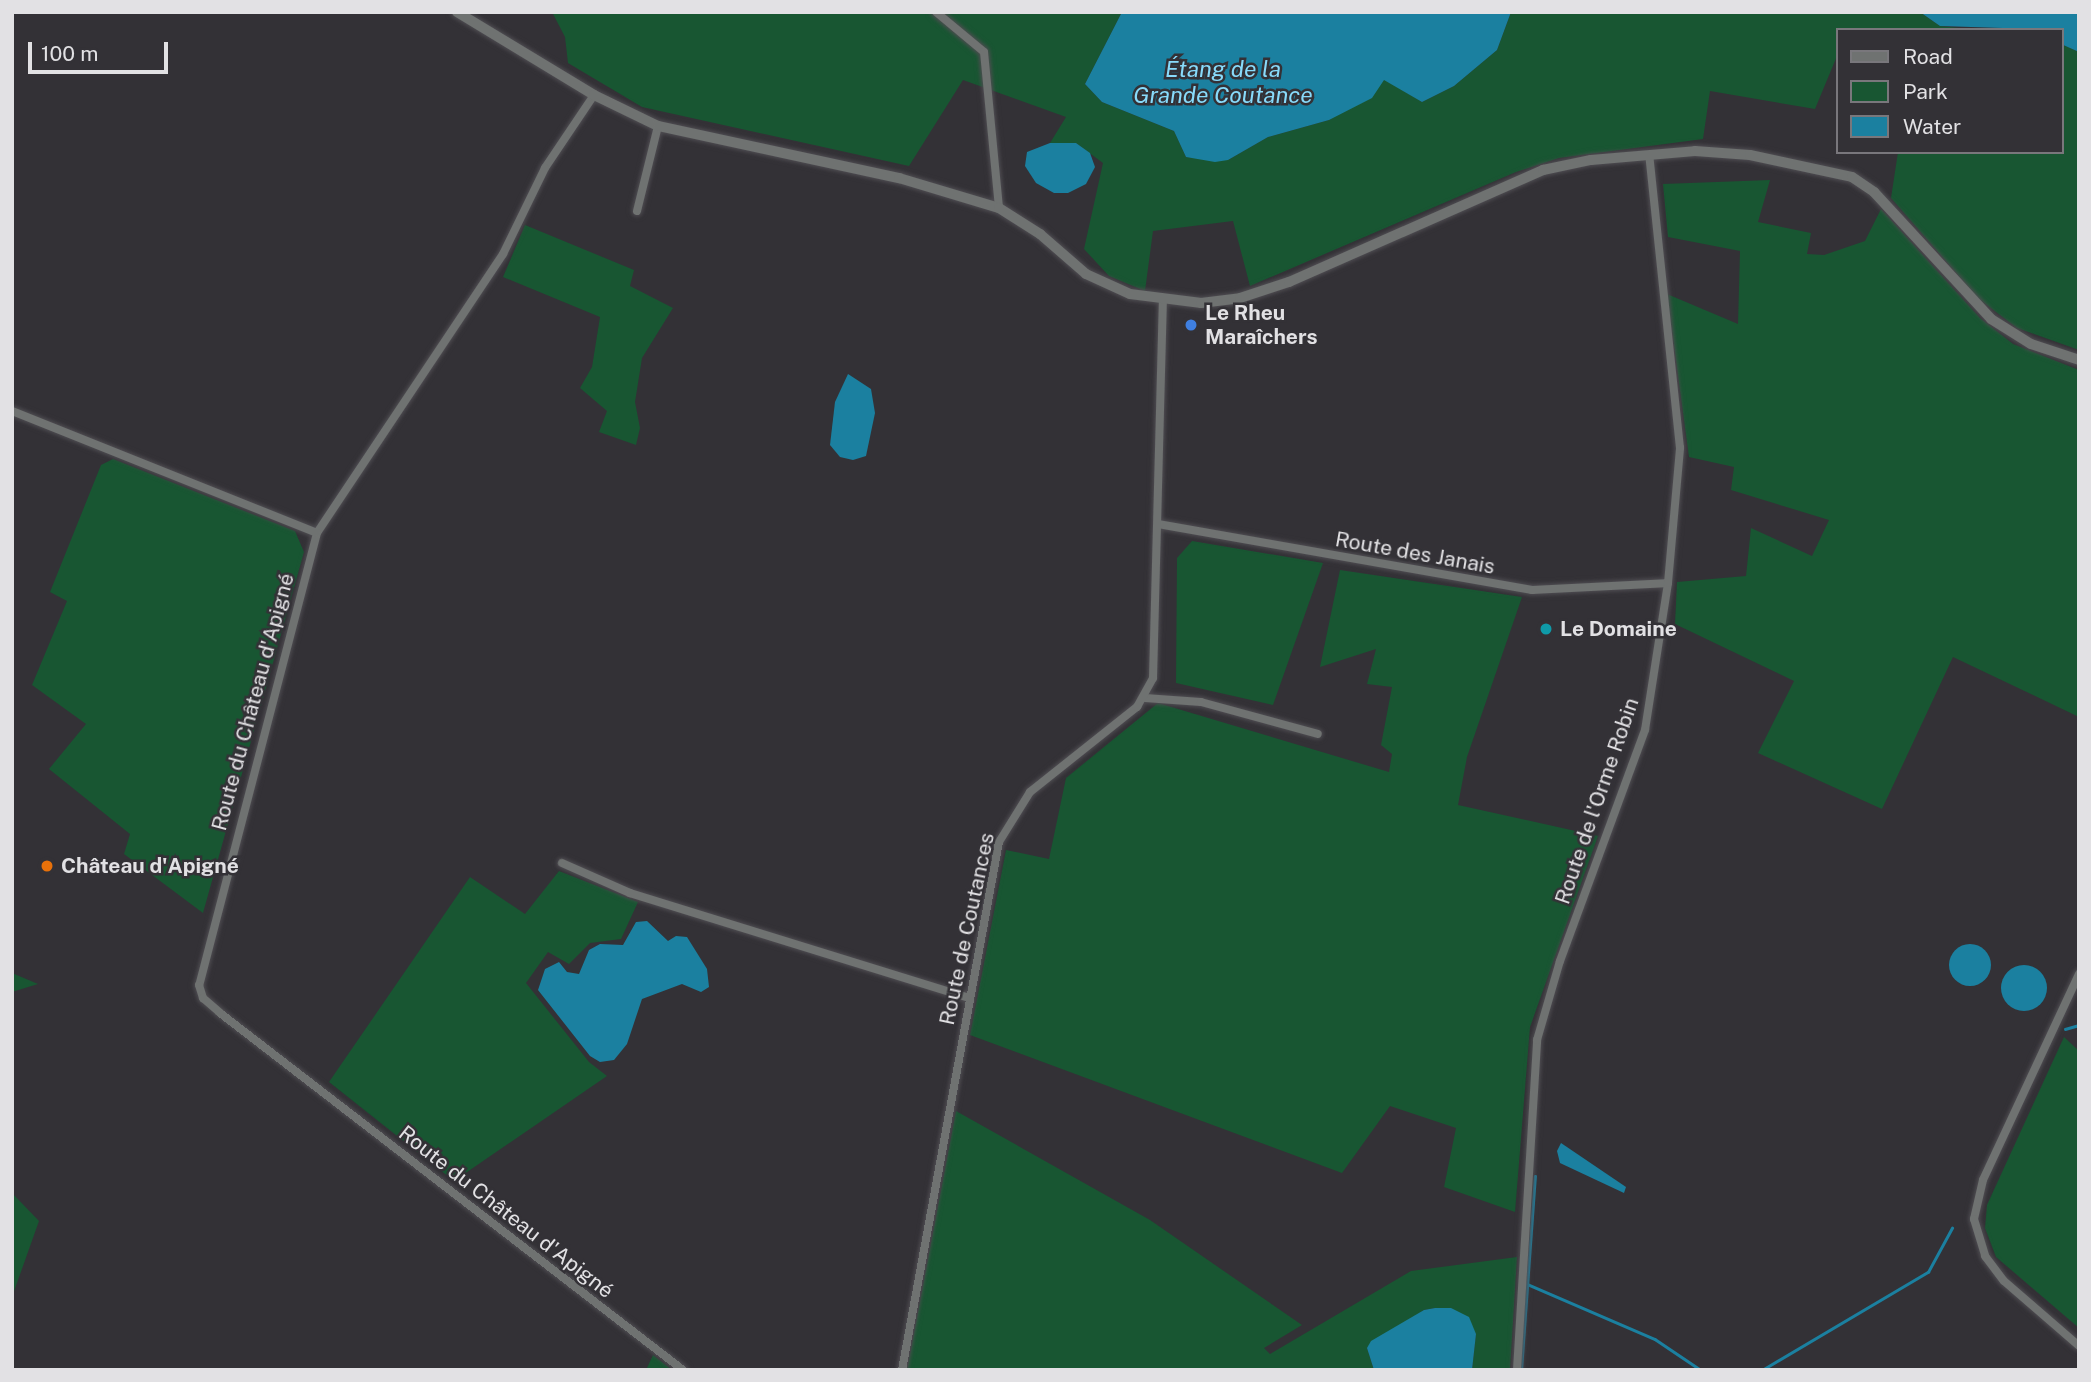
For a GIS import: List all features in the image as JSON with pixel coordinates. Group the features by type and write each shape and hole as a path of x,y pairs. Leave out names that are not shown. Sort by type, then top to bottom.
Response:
{"street":[{"path":"457,12 594,95 658,126 899,178 999,208 1040,234 1086,275 1130,294 1163,301 1200,303 1240,298 1289,282 1543,170 1591,160 1695,151 1750,155 1852,177 1874,192 1991,319 2031,344 2079,360"},
{"path":"936,12 984,52 999,208"},
{"name":"Route du Château d'Apigné","path":"594,95 545,168 502,254 317,533 201,965 199,985 204,998 683,1370"},
{"path":"637,211 658,126"},
{"name":"Route de l'Orme Robin","path":"1517,1370 1536,1040 1560,961 1645,730 1668,583 1679,448 1649,155"},
{"path":"1163,301 1155,657 1145,698 1214,704 1318,734"},
{"path":"12,411 317,533"},
{"name":"Route des Janais","path":"1158,524 1532,590 1668,583"},
{"name":"Route de Coutances","path":"902,1370 999,842 1013,815 1030,792 1145,698"},
{"path":"562,863 630,893 969,998"},
{"path":"2079,974 1983,1180 1974,1219 1985,1256 2004,1281 2079,1346"}],"green space":[{"path":"552,12 1122,12 1085,84 1102,102 1174,131 1186,157 1228,160 1268,137 1329,120 1384,79 1422,102 1454,86 1497,50 1511,12 1920,12 1940,26 1959,28 1836,28 1836,58 1815,109 1710,91 1703,139 1559,158 1516,172 1250,286 1233,221 1153,231 1145,291 1109,276 1084,249 1103,163 1076,143 1050,143 1066,117 963,80 909,166 642,107 568,63 565,37"},
{"path":"2063,45 2079,52 2079,350 2017,328 1979,299 1891,198 1898,154 2063,154"},
{"path":"1770,180 1758,222 1811,233 1807,254 1824,255 1865,241 1881,209 1980,318 2013,344 2079,370 2079,717 1953,657 1882,809 1758,753 1794,681 1675,624 1677,582 1746,576 1751,528 1812,556 1829,520 1731,490 1734,467 1689,457 1667,294 1738,324 1740,251 1668,237 1663,184"},
{"path":"525,225 634,270 630,286 673,308 642,358 635,402 640,428 636,445 599,432 607,411 580,388 592,367 600,317 503,277"},
{"path":"113,459 295,531 304,552 203,913 124,854 130,834 49,769 86,724 32,685 67,601 50,592 101,465"},
{"path":"1192,541 1323,563 1273,705 1176,683 1177,558"},
{"path":"1340,570 1522,597 1467,757 1458,805 1598,836 1530,1027 1515,1212 1444,1187 1456,1128 1390,1106 1342,1173 970,1035 1006,850 1049,859 1066,778 1158,703 1389,772 1392,754 1381,745 1392,687 1367,684 1376,649 1320,667"},
{"path":"559,871 638,902 621,939 590,943 569,964 548,952 526,983 589,1062 607,1076 454,1181 329,1082 470,877 525,914"},
{"path":"12,973 38,984 12,992"},
{"path":"2064,1037 2079,1051 2079,1328 1996,1257 1985,1228 1987,1205"},
{"path":"956,1111 1150,1220 1302,1325 1264,1348 1270,1354 1411,1271 1517,1257 1510,1370 1472,1370 1476,1334 1451,1308 1435,1308 1424,1310 1367,1348 1374,1370 907,1370"},
{"path":"12,1193 39,1221 12,1297"},
{"path":"653,1355 672,1370 646,1370"}],"water":[{"name":"Étang de la Grande Coutance","path":"1122,12 1511,12 1497,50 1454,86 1422,102 1384,80 1372,98 1329,120 1268,137 1228,160 1215,162 1186,157 1174,131 1102,102 1085,84"},
{"path":"1920,12 2079,12 2079,52 2063,45 2063,28 1940,26"},
{"path":"1050,143 1076,143 1090,153 1095,167 1086,184 1068,193 1054,193 1036,183 1025,166 1027,152"},
{"path":"848,374 871,389 875,413 866,456 853,460 840,457 830,445 835,402"},
{"path":"647,921 668,941 676,936 687,937 707,969 709,987 701,992 682,984 642,999 627,1044 614,1060 600,1062 590,1056 538,990 545,969 559,962 567,972 579,974 589,950 600,944 623,945 636,922"},
{"path":"1970,944 1985,950 1991,965 1985,980 1970,986 1955,980 1949,965 1955,950"},
{"path":"2024,965 2040,972 2047,988 2040,1004 2024,1011 2008,1004 2001,988 2008,972"},
{"path":"1561,1143 1626,1187 1624,1193 1560,1163 1557,1151"},
{"path":"1451,1308 1469,1317 1476,1334 1472,1370 1374,1370 1367,1348 1371,1341 1424,1310"}],"waterway":[{"path":"2065,1029 2079,1025"},
{"path":"1521,1370 1535,1177"},
{"path":"1762,1370 1928,1272 1952,1228"},
{"path":"1527,1284 1655,1339 1701,1370"}],"place":[{"name":"Le Rheu Maraîchers","path":"1191,325"},
{"name":"Le Domaine","path":"1546,629"},
{"name":"Château d'Apigné","path":"47,866"}]}
